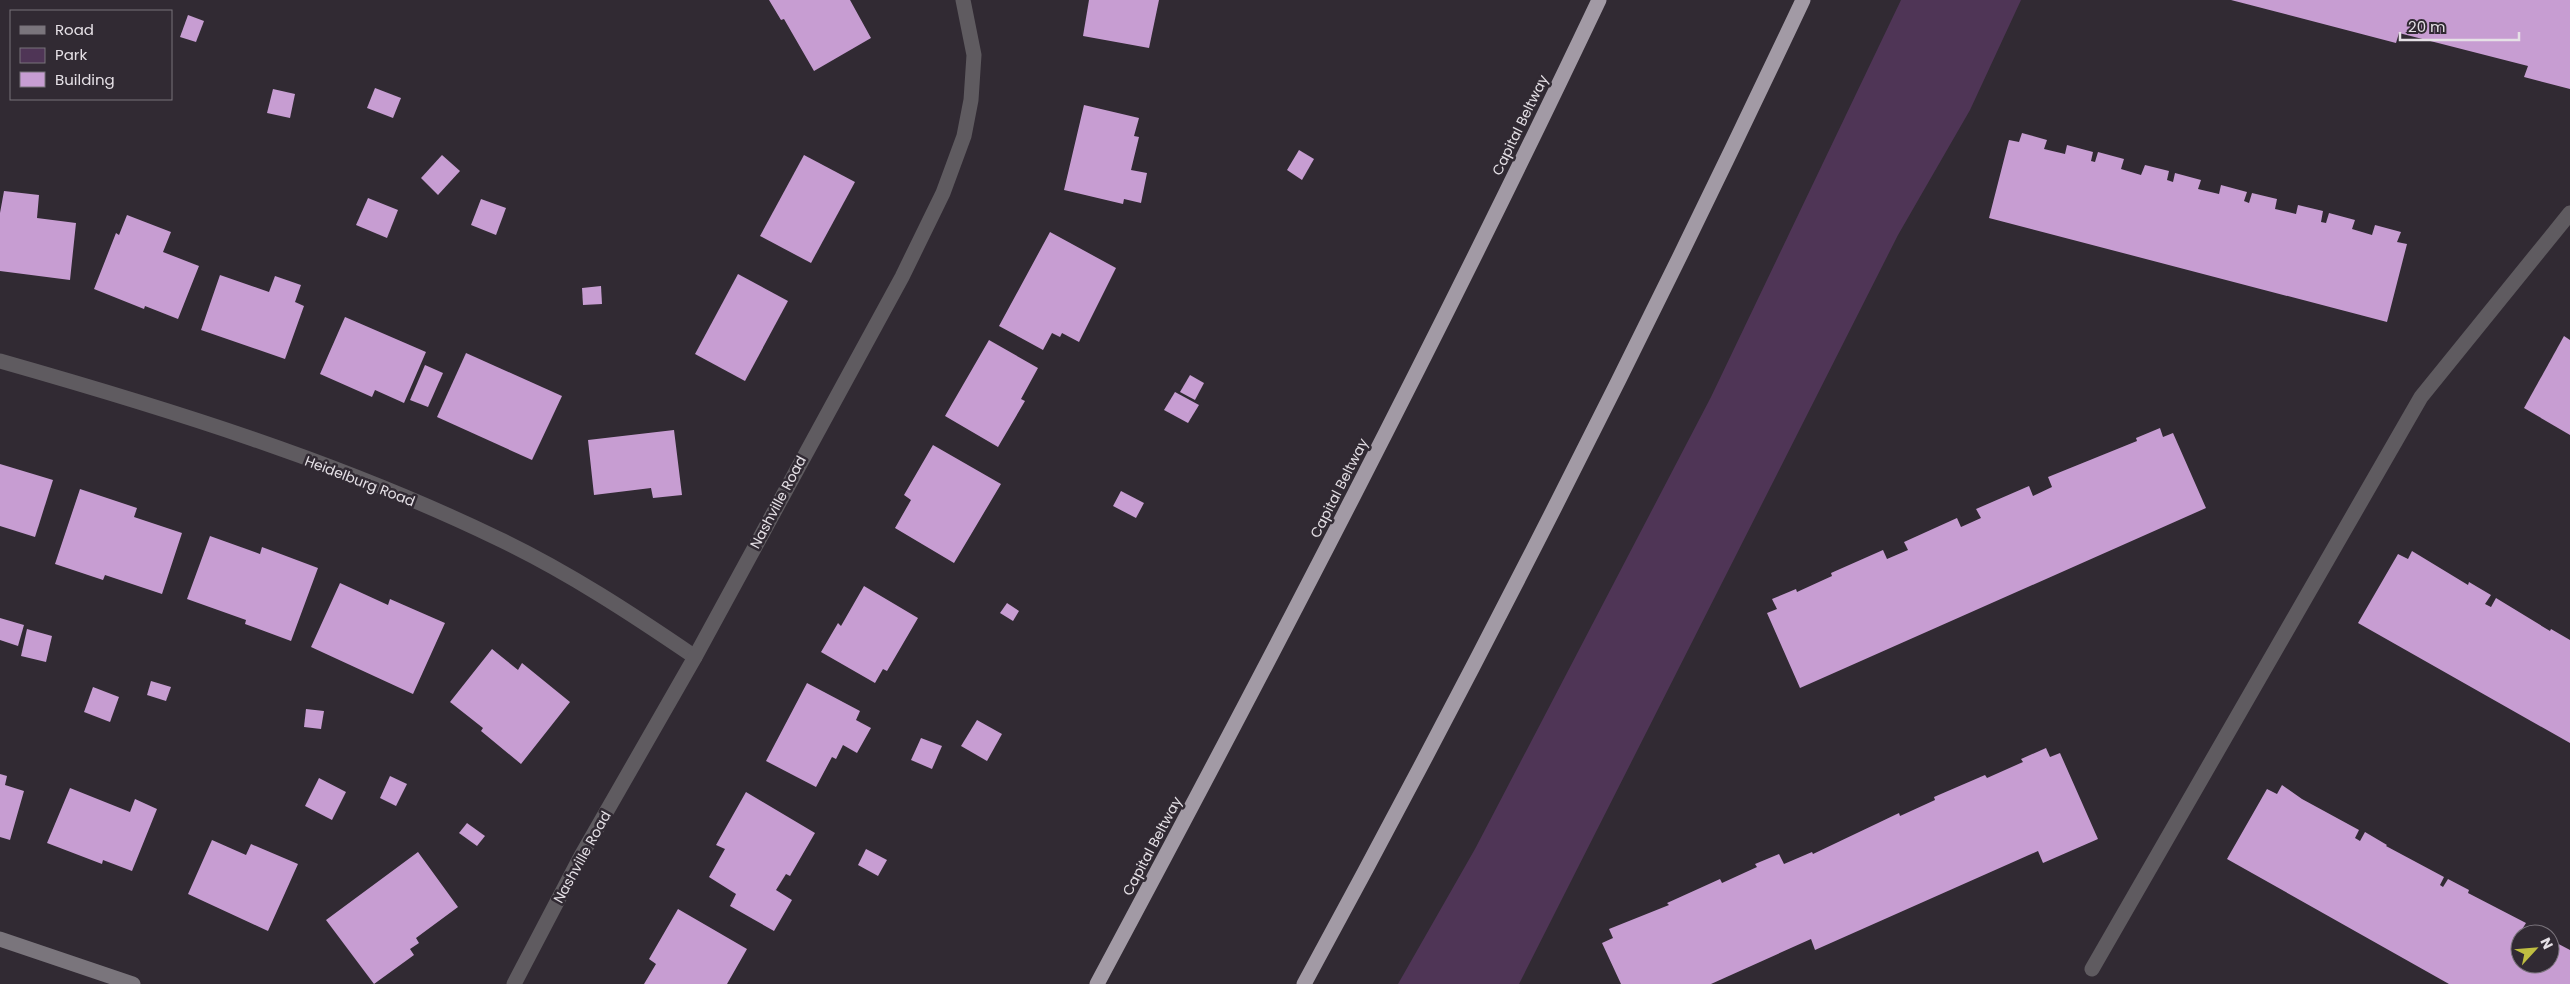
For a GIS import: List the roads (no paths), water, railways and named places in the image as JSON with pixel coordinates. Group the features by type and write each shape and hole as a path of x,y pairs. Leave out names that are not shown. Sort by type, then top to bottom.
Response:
{"highway":[{"name":"Capital Beltway","path":"1097,984 1272,655 1425,355 1599,0"},
{"path":"1304,984 1458,697 1597,421 1803,0"}],"street":[{"name":"Nashville Road","path":"514,984 581,856 695,657 902,277 943,193 964,136 971,100 974,55 963,0"},
{"path":"2092,969 2421,397 2570,213"},
{"name":"Heidelburg Road","path":"0,361 96,388 183,416 382,488 500,539 612,600 695,657"},
{"path":"0,939 133,984"}]}
